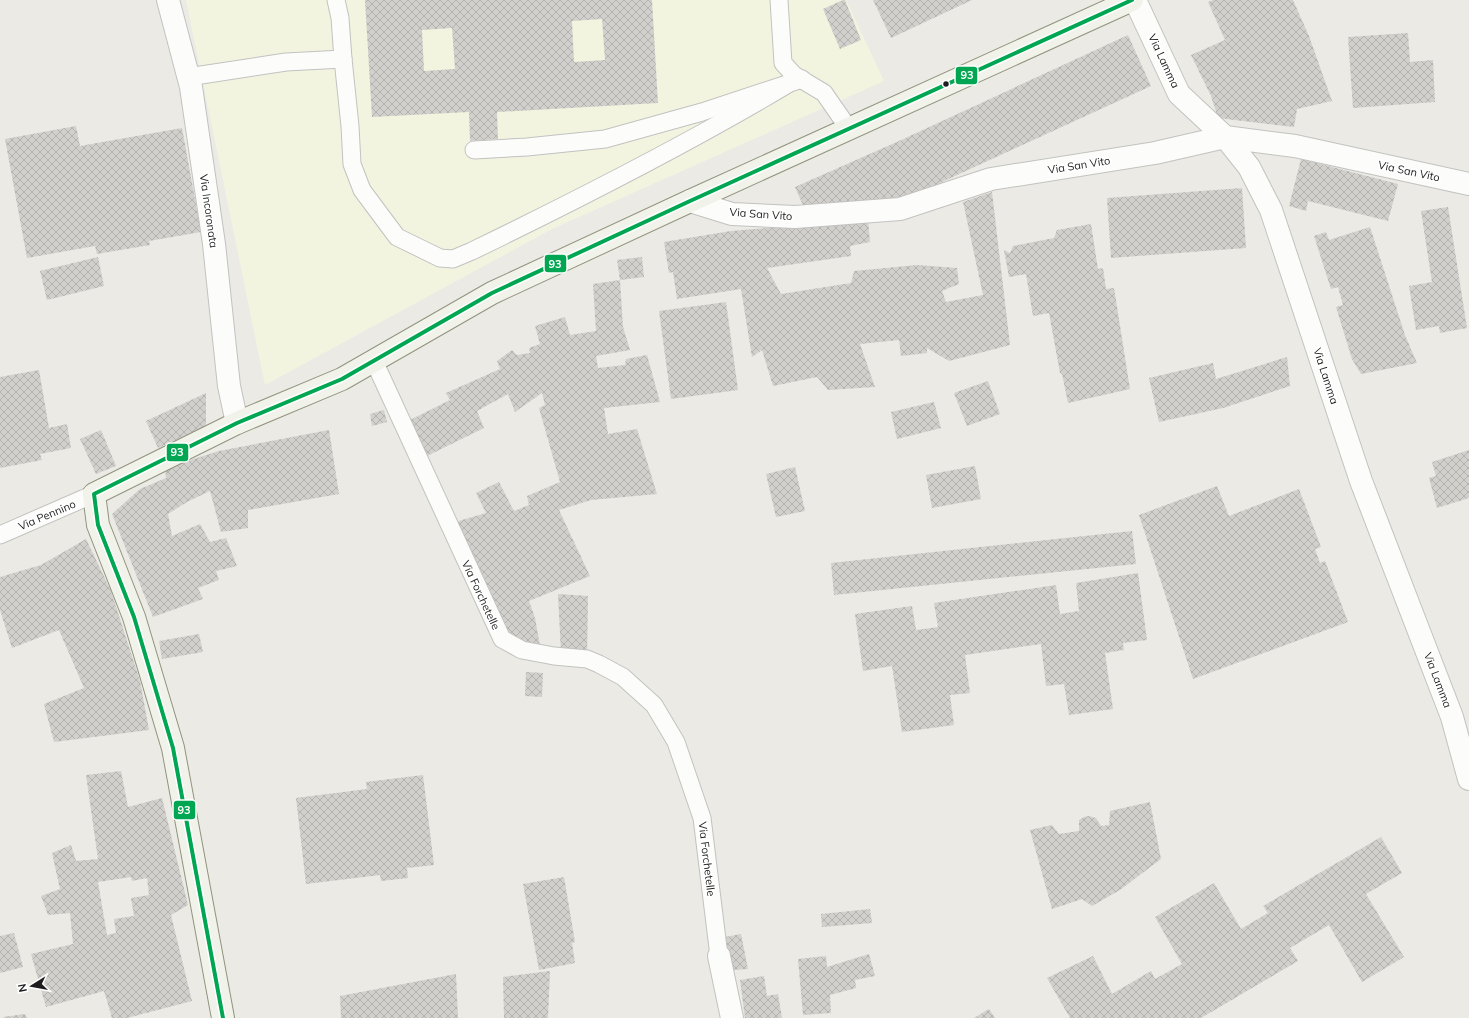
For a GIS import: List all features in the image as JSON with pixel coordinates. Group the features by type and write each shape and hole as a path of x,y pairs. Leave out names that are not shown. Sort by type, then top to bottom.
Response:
{"street":[{"name":"Via Incoronata","path":"168,0 191,87 214,244 228,386 237,423"},
{"path":"223,1018 173,748 134,617 98,525 94,494 237,423 342,379 492,293 849,128 1133,0"},
{"name":"Via Lamma","path":"1133,0 1179,94 1225,137 1249,167 1271,210 1361,481 1452,717 1469,779"},
{"name":"Via San Vito","path":"690,201 732,214 795,217 900,209 991,179 1155,152 1225,137 1295,146 1469,184"},
{"name":"Via Forchetelle","path":"719,956 732,1018"}],"lane":[{"path":"336,0 340,18 352,164 362,190 397,237 440,258 453,259 521,228 619,178 795,82"},
{"path":"779,0 783,63 794,74 795,82"},
{"path":"188,76 286,62 343,59"},
{"path":"474,150 527,147 605,139 702,112 795,82 824,93 849,128"},
{"name":"Via Forchetelle","path":"374,361 502,639 522,650 554,656 587,659 623,677 654,705 676,742 702,818 719,956"},
{"name":"Via Pennino","path":"0,535 94,494"}],"shaded area":[{"path":"186,0 846,0 884,81 552,229 265,385"}],"building":[{"path":"365,0 652,0 658,103 497,112 498,139 470,141 469,112 372,117","holes":["602,19 605,60 574,62 572,21","452,28 455,69 424,71 422,30"]},
{"path":"845,0 861,40 840,49 823,9"},
{"path":"873,0 972,0 891,38"},
{"path":"1213,0 1293,0 1309,36 1332,101 1297,109 1294,127 1218,118 1211,96 1191,55 1225,40 1208,2"},
{"path":"1408,33 1410,62 1433,60 1435,102 1353,108 1348,37"},
{"path":"1128,35 1151,86 944,181 923,194 805,210 795,187 899,141"},
{"path":"76,126 80,146 182,128 201,232 149,241 150,245 97,254 95,246 27,258 5,139"},
{"path":"1301,159 1398,184 1388,221 1308,201 1306,211 1289,206"},
{"path":"1242,188 1246,248 1111,258 1107,198"},
{"path":"992,192 1010,345 949,361 927,348 927,353 901,356 899,340 860,344 875,387 828,390 817,377 773,386 762,350 752,357 741,289 677,299 673,272 669,273 664,242 731,231 868,220 870,242 850,246 851,256 767,268 781,294 851,283 854,271 917,265 957,268 959,284 942,291 946,302 983,295 963,202"},
{"path":"1448,207 1467,328 1440,333 1439,326 1416,330 1409,286 1432,282 1421,211"},
{"path":"1091,224 1098,269 1103,268 1106,289 1114,288 1130,389 1068,403 1062,374 1060,373 1049,313 1033,316 1026,274 1009,277 1004,250 1010,253 1013,246 1054,238 1057,230"},
{"path":"1370,227 1405,335 1417,363 1361,374 1352,359 1336,307 1343,305 1338,287 1331,289 1314,236 1326,232 1329,240"},
{"path":"98,257 104,286 47,300 40,271"},
{"path":"642,257 644,277 620,280 617,260"},
{"path":"620,280 623,327 630,350 596,356 598,368 625,365 626,359 647,355 660,402 604,408 608,434 637,429 657,494 591,500 559,510 590,576 529,601 535,618 541,651 512,650 455,522 486,513 476,493 499,482 514,511 529,505 527,496 560,482 539,408 545,405 542,393 515,412 508,394 477,411 484,428 427,456 410,420 450,400 446,393 500,369 497,361 512,350 517,355 530,353 529,348 540,344 535,326 565,317 570,335 596,331 593,284"},
{"path":"726,302 738,390 671,399 659,311"},
{"path":"1287,357 1290,386 1223,408 1159,422 1149,378 1213,363 1216,379"},
{"path":"39,370 49,428 67,424 71,448 40,454 42,460 0,468 0,377"},
{"path":"988,381 1000,414 967,426 954,393"},
{"path":"206,393 206,426 158,448 146,421"},
{"path":"934,402 941,428 897,439 891,412"},
{"path":"384,410 387,422 372,426 370,414"},
{"path":"101,430 116,466 96,474 80,439"},
{"path":"329,430 339,494 248,510 248,528 221,532 210,491 187,502 168,514 172,536 200,524 210,542 226,538 237,566 216,571 219,580 198,588 203,599 153,617 112,514 140,489 166,478 165,468 219,451"},
{"path":"1469,450 1469,498 1437,508 1429,478 1436,476 1432,462"},
{"path":"975,466 981,499 932,508 926,475"},
{"path":"795,467 805,511 776,517 766,474"},
{"path":"1217,486 1229,516 1299,489 1321,547 1315,549 1320,563 1325,561 1348,622 1193,679 1139,515"},
{"path":"1132,531 1136,564 834,595 831,563"},
{"path":"86,539 111,591 140,681 149,730 54,742 44,704 84,688 59,630 12,648 0,610 0,577 41,565"},
{"path":"1138,573 1147,640 1123,643 1124,650 1105,653 1113,709 1069,715 1064,684 1046,686 1041,644 965,655 970,693 950,695 954,725 902,732 892,666 863,671 855,614 912,606 916,630 938,627 934,603 1056,585 1060,614 1079,611 1076,583"},
{"path":"558,594 588,596 587,659 561,654"},
{"path":"199,634 203,652 162,659 159,641"},
{"path":"526,672 543,673 542,697 525,696"},
{"path":"121,771 128,807 162,798 188,905 171,915 192,1001 127,1018 112,1018 104,991 46,1007 31,954 73,944 70,913 48,915 41,896 60,889 52,853 71,845 76,861 98,859 86,775","holes":["131,877 132,881 147,878 149,895 131,898 134,916 114,919 116,933 107,935 98,882"]},
{"path":"423,775 434,865 407,868 408,878 381,881 380,875 306,884 296,798 367,789 366,782"},
{"path":"1150,802 1161,859 1120,890 1092,906 1082,899 1052,909 1030,830 1052,825 1059,834 1079,831 1079,820 1089,816 1096,818 1101,826 1109,825 1110,811"},
{"path":"1381,837 1402,873 1366,894 1404,957 1362,982 1329,925 1290,948 1298,961 1201,1018 1070,1018 1047,978 1093,956 1112,994 1151,971 1155,979 1182,964 1155,917 1214,883 1241,929 1268,913 1263,906"},
{"path":"564,877 575,942 572,943 575,963 539,970 523,884"},
{"path":"870,909 872,923 822,927 821,914"},
{"path":"14,933 23,967 0,973 0,936"},
{"path":"741,934 748,969 732,970 725,937"},
{"path":"869,954 875,976 855,980 856,988 830,995 831,1013 803,1015 798,959 826,956 827,967"},
{"path":"550,971 548,1018 504,1018 503,977"},
{"path":"456,974 458,1018 341,1018 340,996"},
{"path":"764,976 767,996 778,994 782,1018 745,1018 740,980"},
{"path":"989,1009 995,1018 974,1018"},
{"path":"25,1014 27,1018 3,1017"}],"transit line":[{"name":"93","path":"223,1018 173,748 134,617 98,525 94,494 237,423 342,379 492,293 690,201 1132,0"}]}
